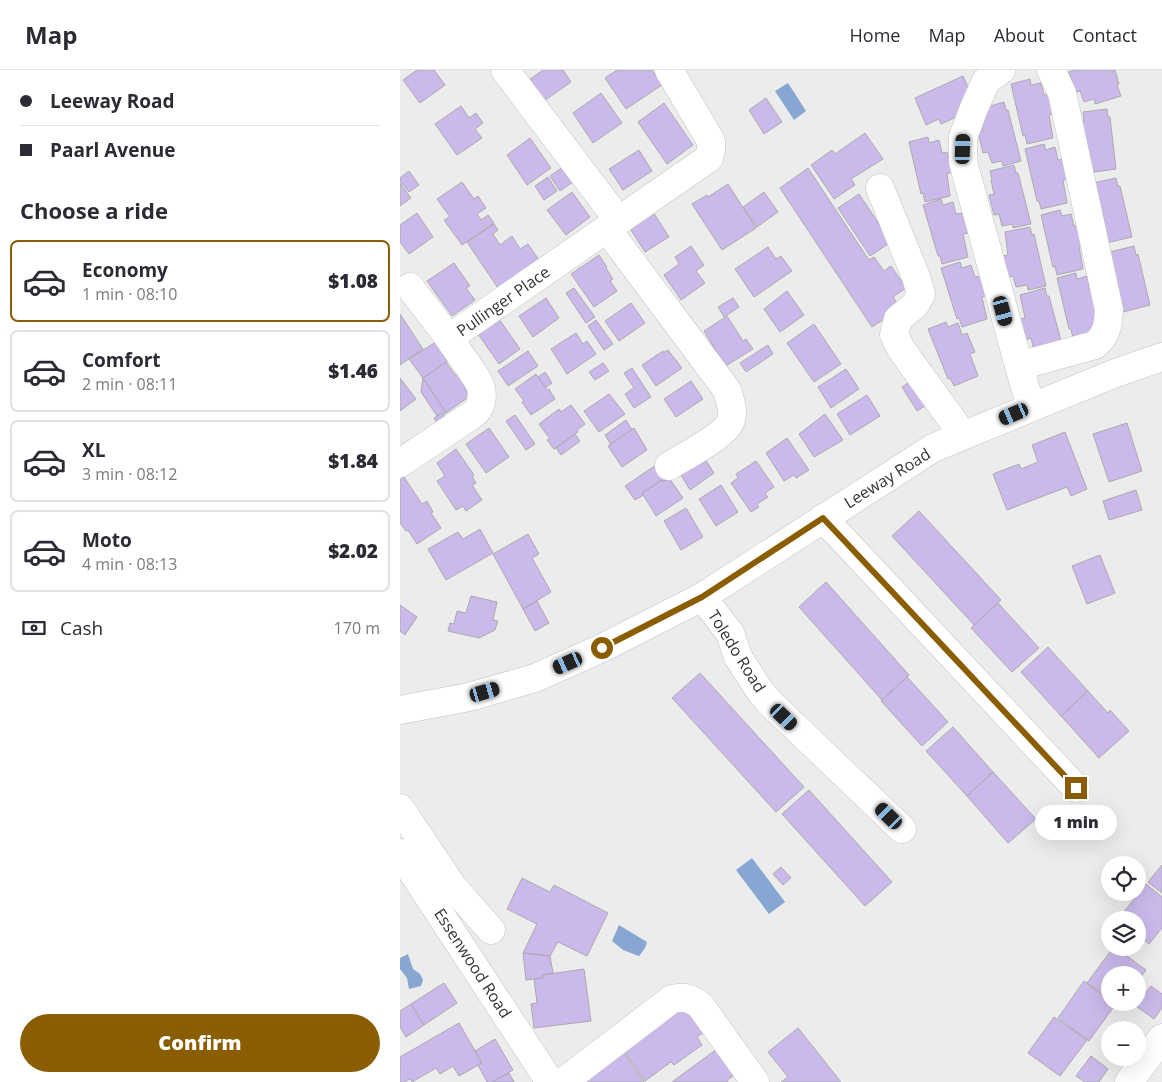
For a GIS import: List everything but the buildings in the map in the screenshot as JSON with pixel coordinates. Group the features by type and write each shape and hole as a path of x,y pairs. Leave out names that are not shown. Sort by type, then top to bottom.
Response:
{"street":[{"path":"505,70 727,390 732,406 731,421 722,432 669,466"},
{"name":"Pullinger Place","path":"400,463 475,413 480,407 482,398 481,386 449,338 709,158 711,141 669,70"},
{"path":"1000,70 986,81 974,108 964,137 963,162 1018,366 1032,407"},
{"path":"1018,366 1095,345 1103,339 1108,326 1109,310 1062,93 1051,70"},
{"path":"880,188 916,278 920,294 916,304 898,319 894,334 901,349 963,435"},
{"path":"410,288 449,338"},
{"name":"Leeway Road","path":"401,707 469,697 535,678 602,648 702,597 932,448 1113,374 1162,357"},
{"path":"823,518 1076,788"},
{"name":"Toledo Road","path":"702,597 730,634 738,657 760,691 771,704 902,829"},
{"path":"400,808 454,887 491,930"},
{"name":"Essenwood Road","path":"400,853 553,1079"},
{"path":"553,1079 672,999 680,997 690,998 700,1005 755,1082"},
{"path":"1129,1082 1162,1038"}],"water":[{"path":"788,83 806,111 794,120 775,91"},
{"path":"752,858 785,902 769,914 736,870"},
{"path":"619,925 647,942 639,956 623,950 612,941"},
{"path":"408,954 413,969 420,974 423,980 421,986 409,989 407,978 400,969 400,958"}],"route":[{"path":"602,648 702,597 823,518 1076,788"}]}
